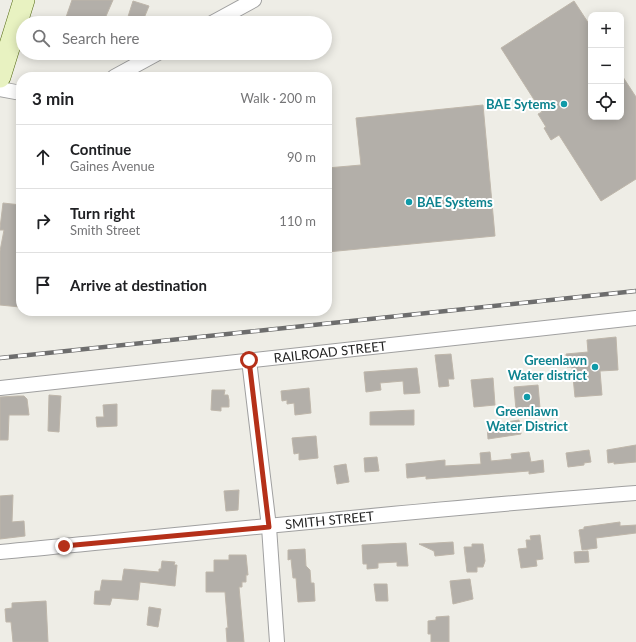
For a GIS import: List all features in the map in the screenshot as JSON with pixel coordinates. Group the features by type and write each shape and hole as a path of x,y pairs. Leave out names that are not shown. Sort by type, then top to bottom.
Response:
{"main road":[{"path":"19,16 24,0"},
{"path":"0,77 16,26"}],"street":[{"path":"225,16 254,0"},
{"path":"123,72 145,60"},
{"path":"0,89 16,92"},
{"name":"RAILROAD STREET","path":"0,388 636,318"},
{"path":"249,360 269,527 278,642"},
{"name":"SMITH STREET","path":"0,552 269,527 486,504 636,493"}],"building":[{"path":"72,0 113,0 106,16 66,16"},
{"path":"133,1 149,6 145,16 128,16"},
{"name":"BAE Sytems","path":"574,1 588,22 588,120 624,120 624,79 636,97 636,179 601,201 559,135 551,140 544,128 546,127 538,114 542,112 501,48"},
{"name":"BAE Systems","path":"483,105 495,236 332,252 332,168 361,165 356,118"},
{"path":"3,203 16,204 16,307 0,305 0,251 4,230 0,230"},
{"name":"Greenlawn Water district","path":"616,337 618,370 600,371 602,395 575,397 572,367 567,367 566,354 588,352 587,340"},
{"path":"451,354 454,379 448,379 449,386 439,387 435,355"},
{"path":"417,368 420,393 404,394 403,381 380,383 381,390 366,392 364,372"},
{"path":"493,378 495,405 474,407 471,380"},
{"name":"Greenlawn Water District","path":"538,385 540,408 516,410 514,387"},
{"path":"309,388 311,413 295,415 294,403 287,404 287,400 282,401 281,391"},
{"path":"212,390 225,390 224,395 228,395 229,407 221,407 221,411 211,410"},
{"path":"49,395 61,396 59,432 48,431"},
{"path":"24,396 27,399 29,415 9,415 8,440 0,440 0,397"},
{"path":"117,404 117,426 97,427 96,417 104,417 103,405"},
{"path":"414,410 414,425 370,425 370,412"},
{"path":"519,420 521,434 488,439 487,425"},
{"path":"316,436 318,458 299,460 299,453 294,454 292,438"},
{"path":"636,445 636,462 614,464 614,462 608,463 607,450"},
{"path":"589,450 591,462 584,463 584,465 568,467 566,453"},
{"path":"490,452 491,461 512,459 511,454 529,452 531,462 543,460 544,472 529,474 529,471 426,479 426,476 407,478 406,464 445,460 445,466 481,464 480,453"},
{"path":"377,457 379,471 365,472 364,458"},
{"path":"346,464 349,482 337,484 334,466"},
{"path":"239,490 238,510 226,511 224,491"},
{"path":"13,495 12,522 24,521 25,536 0,539 0,496"},
{"path":"620,522 620,526 636,525 636,533 596,538 597,548 582,550 579,530 584,529 584,527"},
{"path":"540,535 543,559 536,560 537,566 521,568 518,549 527,548 526,540 531,540 530,536"},
{"path":"453,542 454,554 435,556 434,551 419,544"},
{"path":"406,543 408,566 397,566 397,562 378,563 378,568 367,569 367,564 363,564 362,545"},
{"path":"472,544 483,544 485,561 483,567 477,567 477,572 467,572 464,547 472,547"},
{"path":"305,549 306,566 310,570 311,583 314,583 315,601 298,602 296,578 293,578 291,559 288,560 288,550"},
{"path":"588,551 589,562 575,563 574,552"},
{"path":"229,555 246,555 248,575 246,575 246,582 242,582 242,587 239,587 244,642 227,642 226,628 228,628 225,592 206,592 206,572 214,572 214,560 229,560"},
{"path":"162,561 175,562 174,565 177,565 175,586 140,582 138,600 112,598 110,605 94,604 95,591 100,591 102,580 122,581 124,569 159,572"},
{"path":"470,579 473,599 453,604 450,581"},
{"path":"374,584 387,584 388,601 376,601"},
{"path":"46,601 48,642 13,642 11,622 6,622 5,609 12,608 12,603"},
{"path":"149,607 161,609 158,627 147,625"},
{"path":"449,616 449,642 431,642 431,634 428,634 428,621 436,620 436,617"}],"railway":[{"path":"0,358 636,291"}],"place":[{"name":"BAE Sytems","path":"564,104"},
{"name":"BAE Systems","path":"409,202"},
{"name":"Greenlawn Water district","path":"595,367"},
{"name":"Greenlawn Water District","path":"527,397"}],"route":[{"path":"64,546 269,527 249,360"}]}
